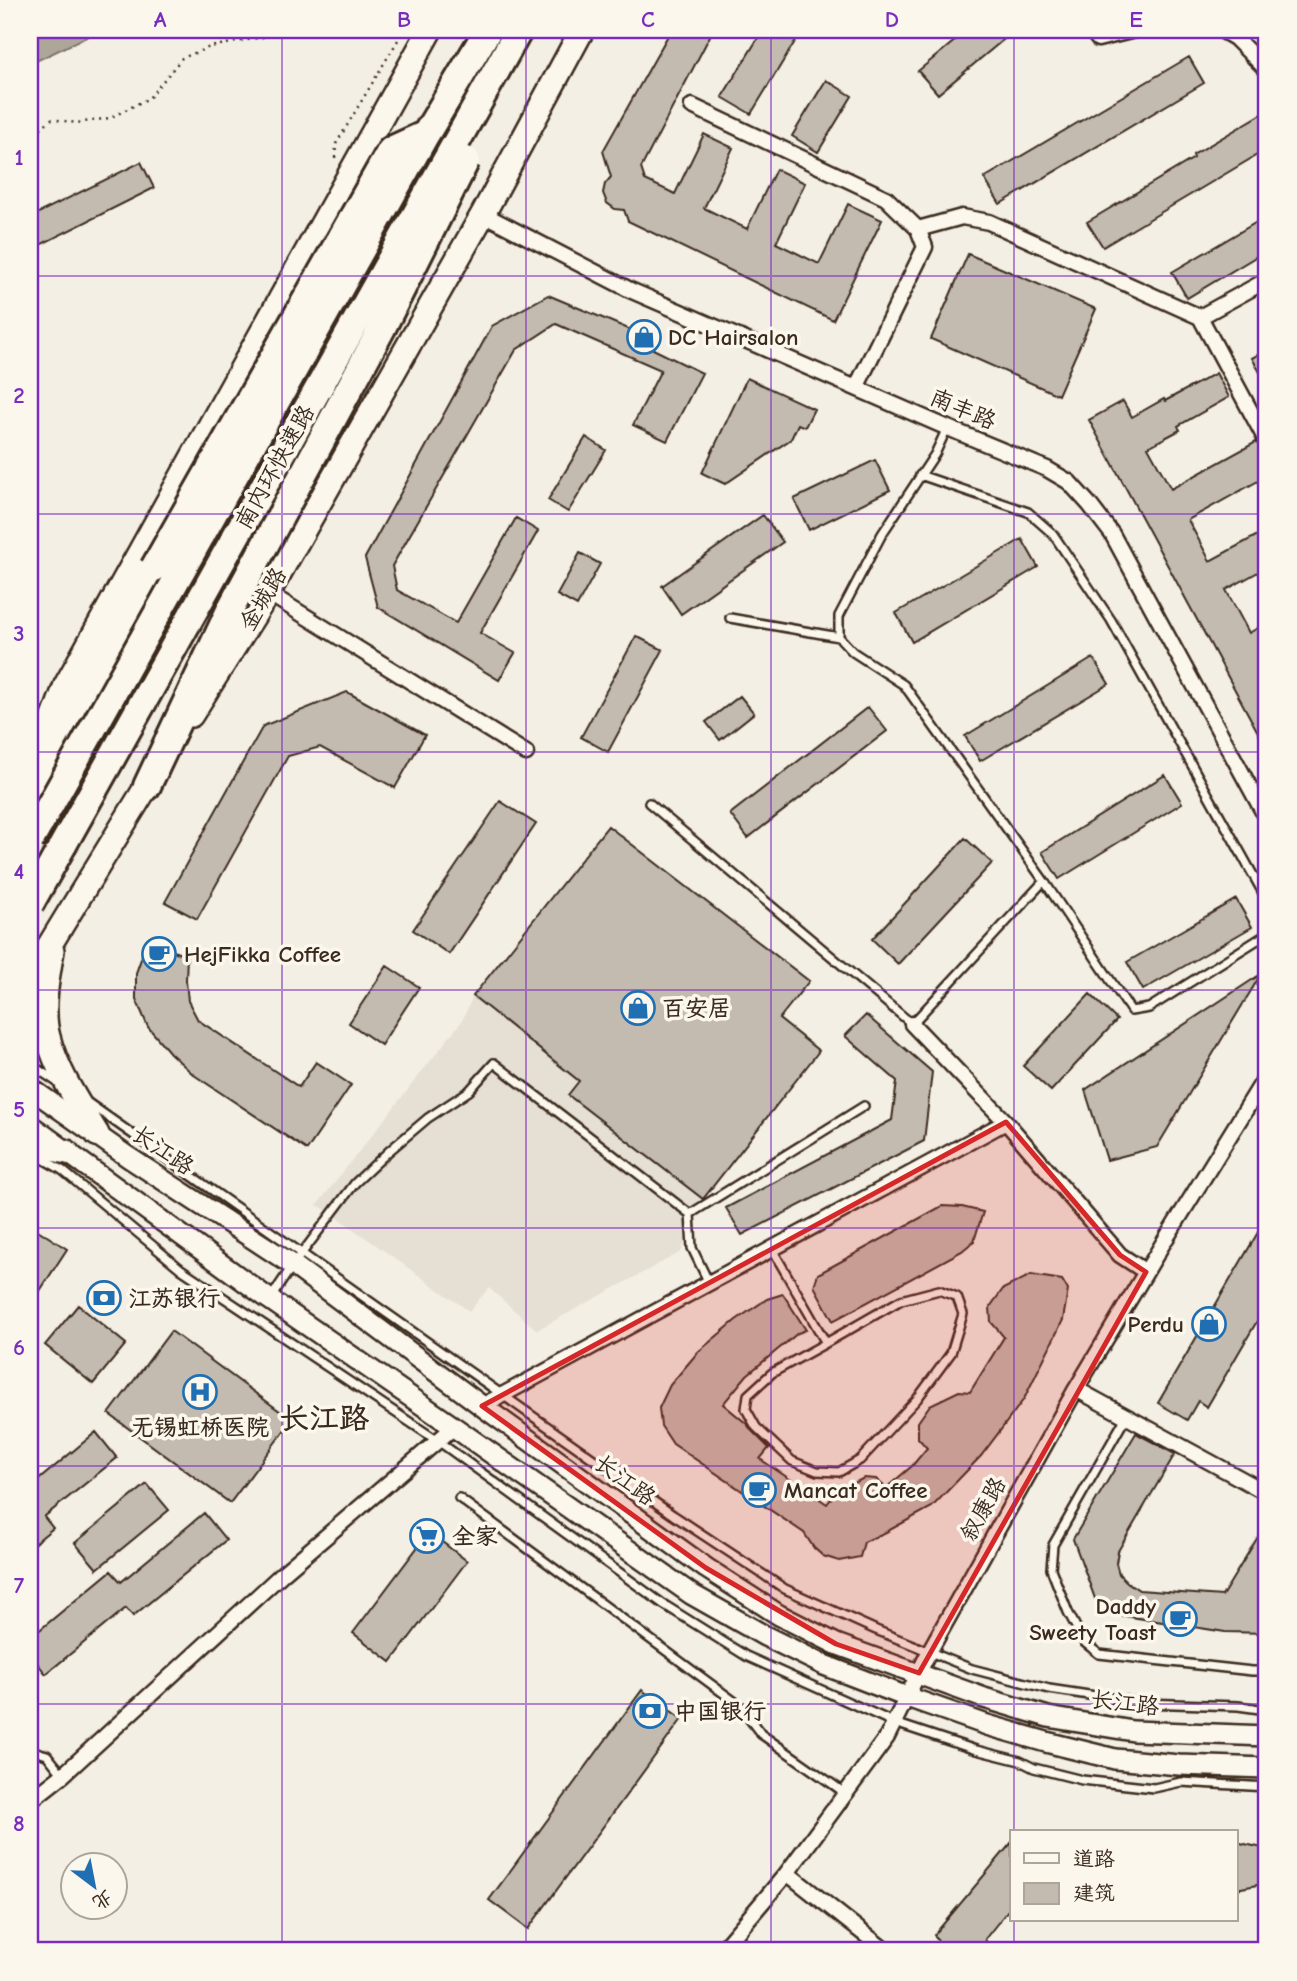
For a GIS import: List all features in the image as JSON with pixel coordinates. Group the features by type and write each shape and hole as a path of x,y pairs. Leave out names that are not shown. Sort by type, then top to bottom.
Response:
{"highway":[{"name":"南内环快速路","path":"30,841 426,134 488,30"},
{"name":"南内环快速路","path":"30,904 519,30"},
{"path":"147,786 231,608 382,328 467,158 463,132"},
{"path":"30,792 391,150 426,134"}],"main road":[{"path":"30,783 66,685 430,30"},
{"name":"金城路","path":"30,978 268,593 483,214 582,30"},
{"path":"55,936 46,983 48,1036 58,1065 97,1134"},
{"name":"长江路","path":"30,1088 128,1157 298,1259 482,1406 706,1568 779,1615 836,1644 984,1698 1048,1717 1133,1731 1267,1736"},
{"path":"30,1125 269,1300 691,1594 765,1636 824,1665 907,1698 998,1729 1115,1759 1179,1765 1267,1768"},
{"path":"30,1144 67,1152"}],"street":[{"path":"1091,30 1098,39 1135,30"},
{"path":"1221,30 1234,38 1267,68"},
{"path":"692,106 886,198 918,229 925,247 856,388"},
{"name":"南丰路","path":"483,214 631,290 1047,469 1069,481 1112,534 1267,819"},
{"path":"918,229 962,217 989,222 1200,317 1267,442"},
{"path":"1200,317 1267,280"},
{"path":"268,593 526,753"},
{"path":"912,1024 1006,1122 1120,1255 1146,1272"},
{"name":"叙康路","path":"721,1951 787,1873 887,1737 929,1652 1076,1389 1267,1075"},
{"path":"482,1406 1006,1122"},
{"path":"1076,1389 1267,1493"},
{"path":"30,1801 63,1775 282,1574 454,1427"},
{"path":"787,1873 886,1951"}],"lane":[{"path":"839,637 839,616 882,534 935,454 948,428"},
{"path":"920,475 1028,512 1053,534 1111,620 1267,900"},
{"path":"730,618 839,637 853,652 904,685 1044,881 1131,1011 1149,1008 1267,934"},
{"path":"649,803 912,1024 1044,881"},
{"path":"269,1300 355,1183 428,1118 468,1091 494,1063 690,1214 692,1248 709,1283"},
{"name":"长江路","path":"30,1064 102,1111 298,1259 503,1395 673,1515 785,1589 972,1669 1049,1689 1142,1703 1238,1706 1267,1710"},
{"path":"690,1214 864,1106"},
{"path":"30,1151 62,1170 181,1269 438,1441 663,1604 746,1656 895,1723 976,1750 1020,1761 1034,1768 1082,1780 1154,1788 1181,1782 1267,1787"},
{"path":"772,1249 825,1343"},
{"path":"939,1290 957,1297 963,1314 951,1353 917,1399 860,1460 839,1472 817,1471 792,1461 756,1427 746,1409 748,1395 772,1373 825,1343 901,1300 939,1290"},
{"path":"1127,1416 1053,1545 1051,1569 1068,1612 1084,1642 1099,1654 1267,1671"},
{"path":"459,1497 738,1704 761,1734 846,1793"},
{"path":"30,1750 47,1755 63,1775"}],"path":[{"path":"30,138 51,119 76,123 110,118 149,98 182,58 210,47 263,37 280,30"},
{"path":"348,124 404,30"}],"highlighted area":[{"path":"1006,1122 1120,1255 1146,1272 919,1673 836,1644 706,1568 482,1406"}],"shaded area":[{"path":"30,30 101,30 30,64"},
{"path":"608,826 809,981 779,1019 819,1051 703,1199 681,1252 537,1330 489,1288 469,1311 317,1205 462,1021 473,996"}],"building":[{"path":"671,30 713,30 641,168 645,180 675,194 704,134 733,148 704,208 747,229 776,169 805,183 776,243 819,264 848,204 882,220 833,320 628,221 624,210 615,209 607,203 603,193 605,184 611,177 603,151"},
{"path":"763,30 802,30 751,114 722,97"},
{"path":"968,30 1015,30 938,94 918,71"},
{"path":"1189,57 1204,83 1000,204 984,178"},
{"path":"826,80 852,96 818,152 792,136"},
{"path":"1267,111 1267,149 1103,247 1087,222"},
{"path":"141,162 154,188 30,250 30,217"},
{"path":"1267,216 1267,250 1187,298 1172,272"},
{"path":"968,254 1096,309 1058,395 931,339"},
{"path":"548,295 657,341 653,349 702,373 667,441 633,425 661,370 556,324 516,350 392,566 397,590 456,623 516,518 538,531 480,633 515,653 499,680 378,607 365,558 492,326"},
{"path":"1267,350 1267,385 1252,358"},
{"path":"1216,373 1229,397 1178,426 1180,430 1148,447 1171,489 1256,442 1267,456 1267,476 1188,520 1210,561 1267,530 1267,567 1226,590 1249,633 1267,623 1267,749 1089,420 1123,401 1132,417"},
{"path":"747,378 814,409 805,427 798,424 791,439 725,484 702,473"},
{"path":"586,437 606,450 568,512 548,500"},
{"path":"875,460 890,490 809,530 794,499"},
{"path":"763,515 783,542 681,614 662,586"},
{"path":"1022,539 1038,567 912,642 896,613"},
{"path":"580,553 600,564 577,606 557,595"},
{"path":"636,636 663,650 608,752 581,737"},
{"path":"1093,658 1109,684 980,761 965,736"},
{"path":"347,692 425,735 395,788 320,747 288,756 197,919 165,902 263,726"},
{"path":"740,696 754,713 720,740 706,722"},
{"path":"868,707 887,731 748,838 730,814"},
{"path":"1165,775 1182,803 1059,879 1042,852"},
{"path":"500,801 536,824 449,954 413,930"},
{"name":"百安居","path":"608,826 809,981 779,1019 819,1051 703,1199 568,1095 579,1081 473,996"},
{"path":"965,838 992,863 898,964 872,939"},
{"path":"1236,899 1252,927 1143,990 1127,962"},
{"path":"147,942 187,956 188,1001 198,1020 299,1087 316,1062 351,1085 307,1150 194,1075 170,1053 148,1027 136,999 136,973"},
{"path":"387,966 419,987 381,1045 349,1023"},
{"path":"1261,974 1157,1147 1107,1160 1085,1090"},
{"path":"1090,994 1117,1020 1051,1091 1023,1066"},
{"path":"866,1015 932,1072 924,1141 742,1235 726,1208 892,1120 897,1081 845,1036"},
{"path":"942,1206 983,1212 974,1241 962,1251 833,1321 814,1286 818,1274"},
{"path":"1267,1217 1267,1304 1207,1407 1198,1401 1187,1420 1158,1403"},
{"path":"30,1225 67,1249 30,1306"},
{"path":"1031,1275 1062,1280 1068,1290 1063,1320 1024,1399 981,1456 932,1507 864,1542 860,1557 839,1561 823,1556 804,1533 673,1444 661,1426 659,1408 670,1385 698,1352 736,1320 767,1299 783,1294 806,1330 798,1333 747,1375 723,1404 747,1424 769,1448 760,1459 827,1504 836,1492 864,1478 876,1479 886,1488 912,1466 927,1448 918,1438 918,1422 930,1405 959,1391 970,1392 1004,1337 991,1322 990,1307 1003,1289"},
{"path":"78,1305 126,1344 93,1384 45,1345"},
{"path":"171,1331 292,1420 230,1503 109,1414"},
{"path":"96,1432 117,1458 44,1517 53,1528 30,1547 30,1487"},
{"path":"1136,1433 1175,1454 1118,1551 1116,1563 1119,1574 1139,1590 1222,1596 1267,1522 1267,1633 1225,1632 1100,1612 1073,1539"},
{"path":"147,1484 169,1510 97,1569 75,1543"},
{"path":"204,1513 226,1540 133,1616 126,1608 46,1674 30,1654 30,1638 111,1571 121,1582"},
{"path":"429,1532 467,1561 391,1662 353,1633"},
{"path":"642,1690 682,1719 528,1929 489,1900"},
{"path":"1238,1842 1267,1849 1267,1886 1238,1889"},
{"path":"1010,1844 1010,1908 985,1939 991,1951 951,1951 940,1944 934,1935"}],"place":[{"name":"DC Hairsalon","path":"644,337"},
{"name":"HejFikka Coffee","path":"159,954"},
{"name":"百安居","path":"638,1008"},
{"name":"江苏银行","path":"104,1298"},
{"name":"Perdu","path":"1209,1324"},
{"name":"无锡虹桥医院","path":"200,1392"},
{"name":"Mancat Coffee","path":"759,1490"},
{"name":"全家","path":"427,1536"},
{"name":"Daddy Sweety Toast","path":"1180,1619"},
{"name":"中国银行","path":"650,1711"}],"district":[{"name":"长江路","path":"324,1418"}]}
